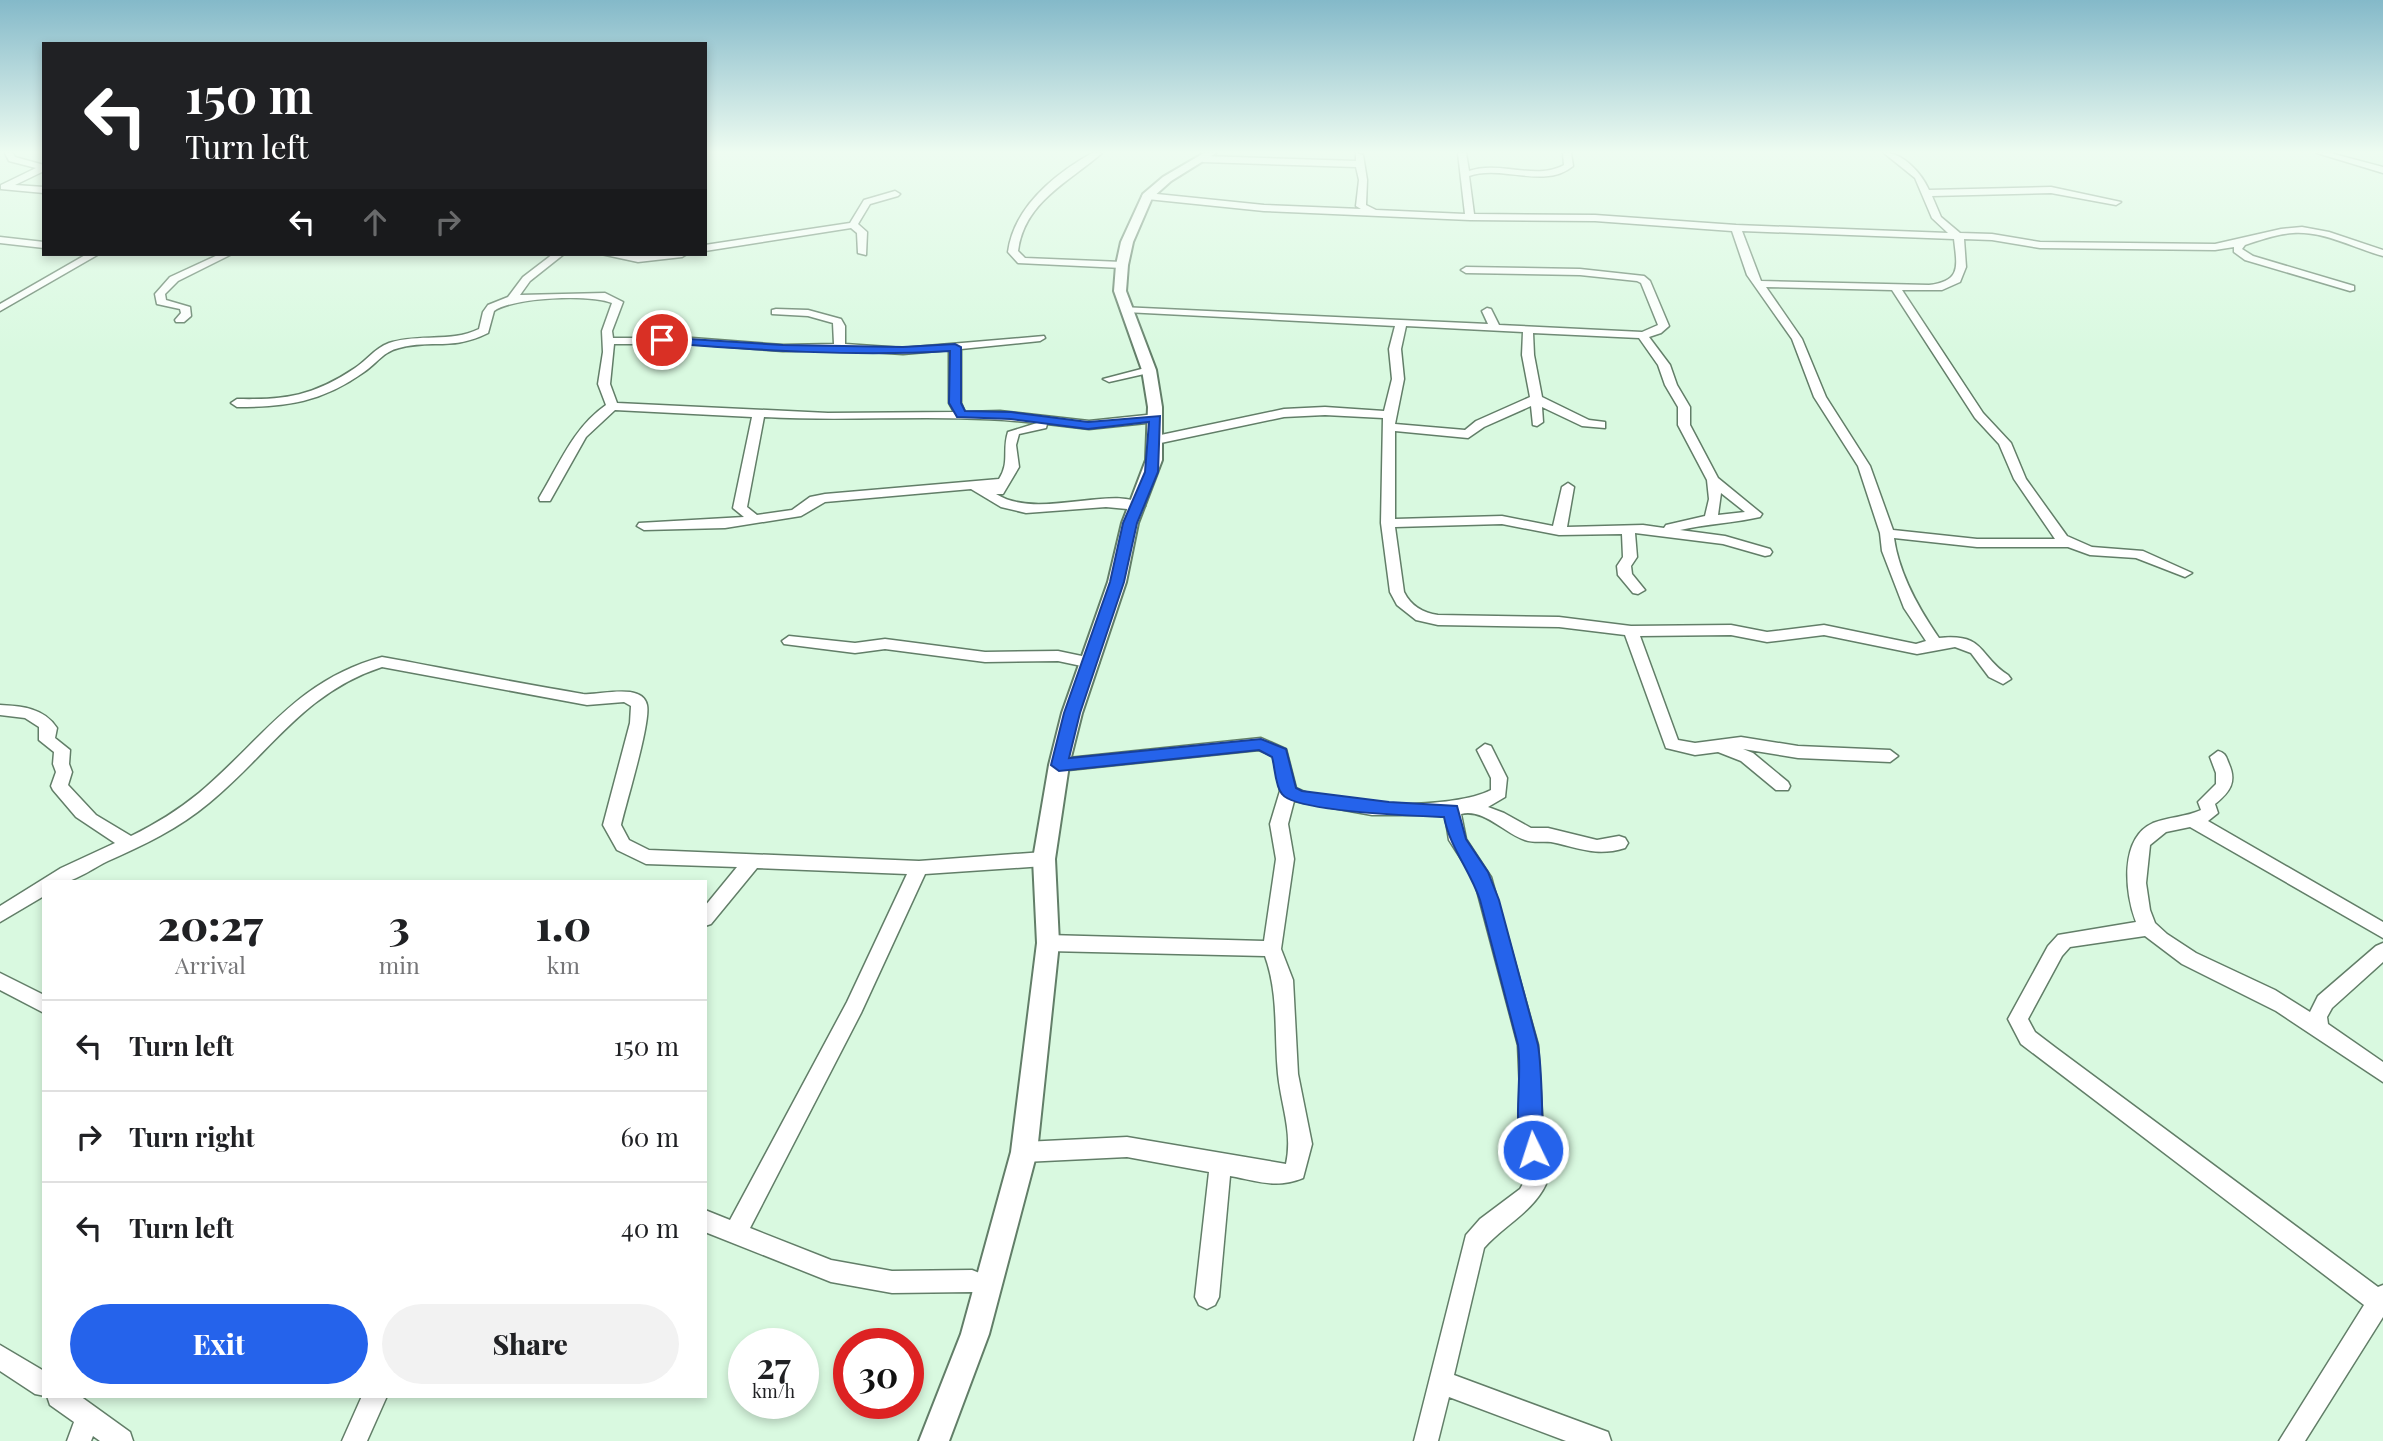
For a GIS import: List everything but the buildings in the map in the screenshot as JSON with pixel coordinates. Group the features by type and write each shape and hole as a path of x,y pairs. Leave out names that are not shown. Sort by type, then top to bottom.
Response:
{"street":[{"path":"853,225 856,220"},
{"path":"1026,220 1018,232 1013,252 1022,261 1122,265"},
{"path":"934,1441 989,1288 1024,1152 1048,943 1044,859 1059,765 1072,713 1117,582 1130,523 1151,472 1156,418 1149,370 1120,291 1127,242 1137,220"},
{"path":"1627,220 1736,228 1992,237 2040,245 2148,248 2240,245 2277,233 2300,230 2383,253"},
{"path":"1758,284 1941,287 1957,280 1961,275 1959,237 1940,220"},
{"path":"707,248 853,225 862,232 863,253"},
{"path":"1736,228 1749,267 1758,284 1797,339 1820,397 1864,466 1887,533 1888,551 1911,608 1935,643"},
{"path":"0,240 42,246"},
{"path":"2240,245 2236,250 2249,258 2350,288"},
{"path":"0,308 91,256"},
{"path":"180,320 187,314 185,307 160,302 160,294 174,279 224,256"},
{"path":"513,298 516,290 557,256"},
{"path":"619,256 638,259 664,256"},
{"path":"1125,309 1643,335 1664,326 1645,281 1640,278 1586,272 1466,270"},
{"path":"1898,286 1940,358 1979,415 2005,443 2020,479 2036,506 2067,542"},
{"path":"237,403 280,403 303,397 360,369 376,354 396,345 415,342 460,343 484,331 487,313 493,305 513,298 605,296 615,299 618,307 607,331 609,341 604,384 612,406"},
{"path":"1487,311 1494,327"},
{"path":"776,312 808,313 837,321 840,326 839,347"},
{"path":"1401,323 1395,349 1398,379 1388,421 1388,523 1397,592 1402,602 1421,617 1559,622 1631,631 1731,630 1767,637 1824,630 1917,649 1935,643 1971,646 2003,679"},
{"path":"1528,329 1528,355 1534,371 1536,422"},
{"path":"1643,335 1664,365 1671,385 1685,407 1684,425 1713,480 1715,499 1712,519"},
{"path":"609,341 692,341 783,348 839,347 903,351 1040,338"},
{"path":"955,347 955,403 961,415"},
{"path":"1109,379 1149,370"},
{"path":"1156,440 1295,412 1388,421 1468,434 1480,424 1536,399 1586,423 1601,425"},
{"path":"545,498 575,444 612,406 863,417 1011,416 1054,423 1112,424 1156,418"},
{"path":"752,517 740,508 759,414"},
{"path":"997,500 1002,483 1013,467 1010,445 1014,432 1054,423"},
{"path":"1661,530 1712,519 1730,520 1755,514 1713,480"},
{"path":"644,526 725,524 752,517 796,513 815,500 825,498 976,488 1002,483"},
{"path":"1559,531 1568,487"},
{"path":"976,488 1013,507 1045,509 1116,502 1138,506"},
{"path":"1388,523 1502,520 1526,522 1559,531 1661,530 1725,540 1765,552"},
{"path":"1628,530 1630,557 1624,566 1625,575 1638,590"},
{"path":"1887,533 1977,543 2067,542 2090,551 2138,554 2185,573"},
{"path":"1631,631 1672,744 1695,749 1741,743 1798,752 1890,755"},
{"path":"789,641 855,648 885,644 985,657 1058,656 1091,663"},
{"path":"56,880 180,817 261,740 324,688 358,668 382,662 587,700 627,696 639,704 638,723 612,825 623,845 646,857 919,868 1044,859"},
{"path":"0,710 27,713 45,722 49,728 47,740 62,750 61,764 64,772 59,786 77,811 131,843"},
{"path":"1024,1152 1127,1147 1287,1175 1298,1165 1301,1144 1288,1074 1283,980 1272,948 1285,859 1279,824 1288,791 1280,754 1261,744 1059,765"},
{"path":"1722,747 1747,757 1782,786"},
{"path":"1461,809 1492,799 1500,787 1486,750"},
{"path":"2218,757 2227,782 2225,788 2206,802 2210,813 2194,821 2157,829 2147,835 2142,844 2136,873 2143,920 2148,928 2191,959 2264,994 2383,1073"},
{"path":"1288,791 1317,801 1461,809 1498,817 1528,835 1548,835 1597,847 1619,843"},
{"path":"1426,1441 1443,1382 1474,1243 1488,1227 1528,1196 1536,1175 1530,1126 1532,1069 1528,1045 1482,877 1458,840 1461,809"},
{"path":"2194,821 2383,931"},
{"path":"707,916 752,860"},
{"path":"735,1233 854,1007 919,868"},
{"path":"0,915 42,888"},
{"path":"2148,928 2072,936 2059,944 2018,1019 2020,1028 2049,1054 2381,1299 2291,1441"},
{"path":"1048,943 1272,948"},
{"path":"2320,1030 2317,1017 2325,1002 2383,951"},
{"path":"0,981 42,1004"},
{"path":"1207,1297 1221,1163"},
{"path":"707,1223 831,1271 892,1282 972,1282 989,1288"},
{"path":"0,1357 42,1384"},
{"path":"1443,1382 1599,1441"},
{"path":"62,1398 121,1441"},
{"path":"354,1441 374,1398"},
{"path":"79,1441 88,1417"}],"route":[{"path":"662,340 754,347 839,347 903,351 955,347 955,403 961,415 1011,416 1088,425 1156,418 1151,472 1130,523 1117,582 1072,713 1059,765 1261,744 1280,754 1288,791 1299,797 1389,808 1451,810 1458,840 1482,877 1528,1045 1532,1069 1530,1126 1533,1150"}]}
